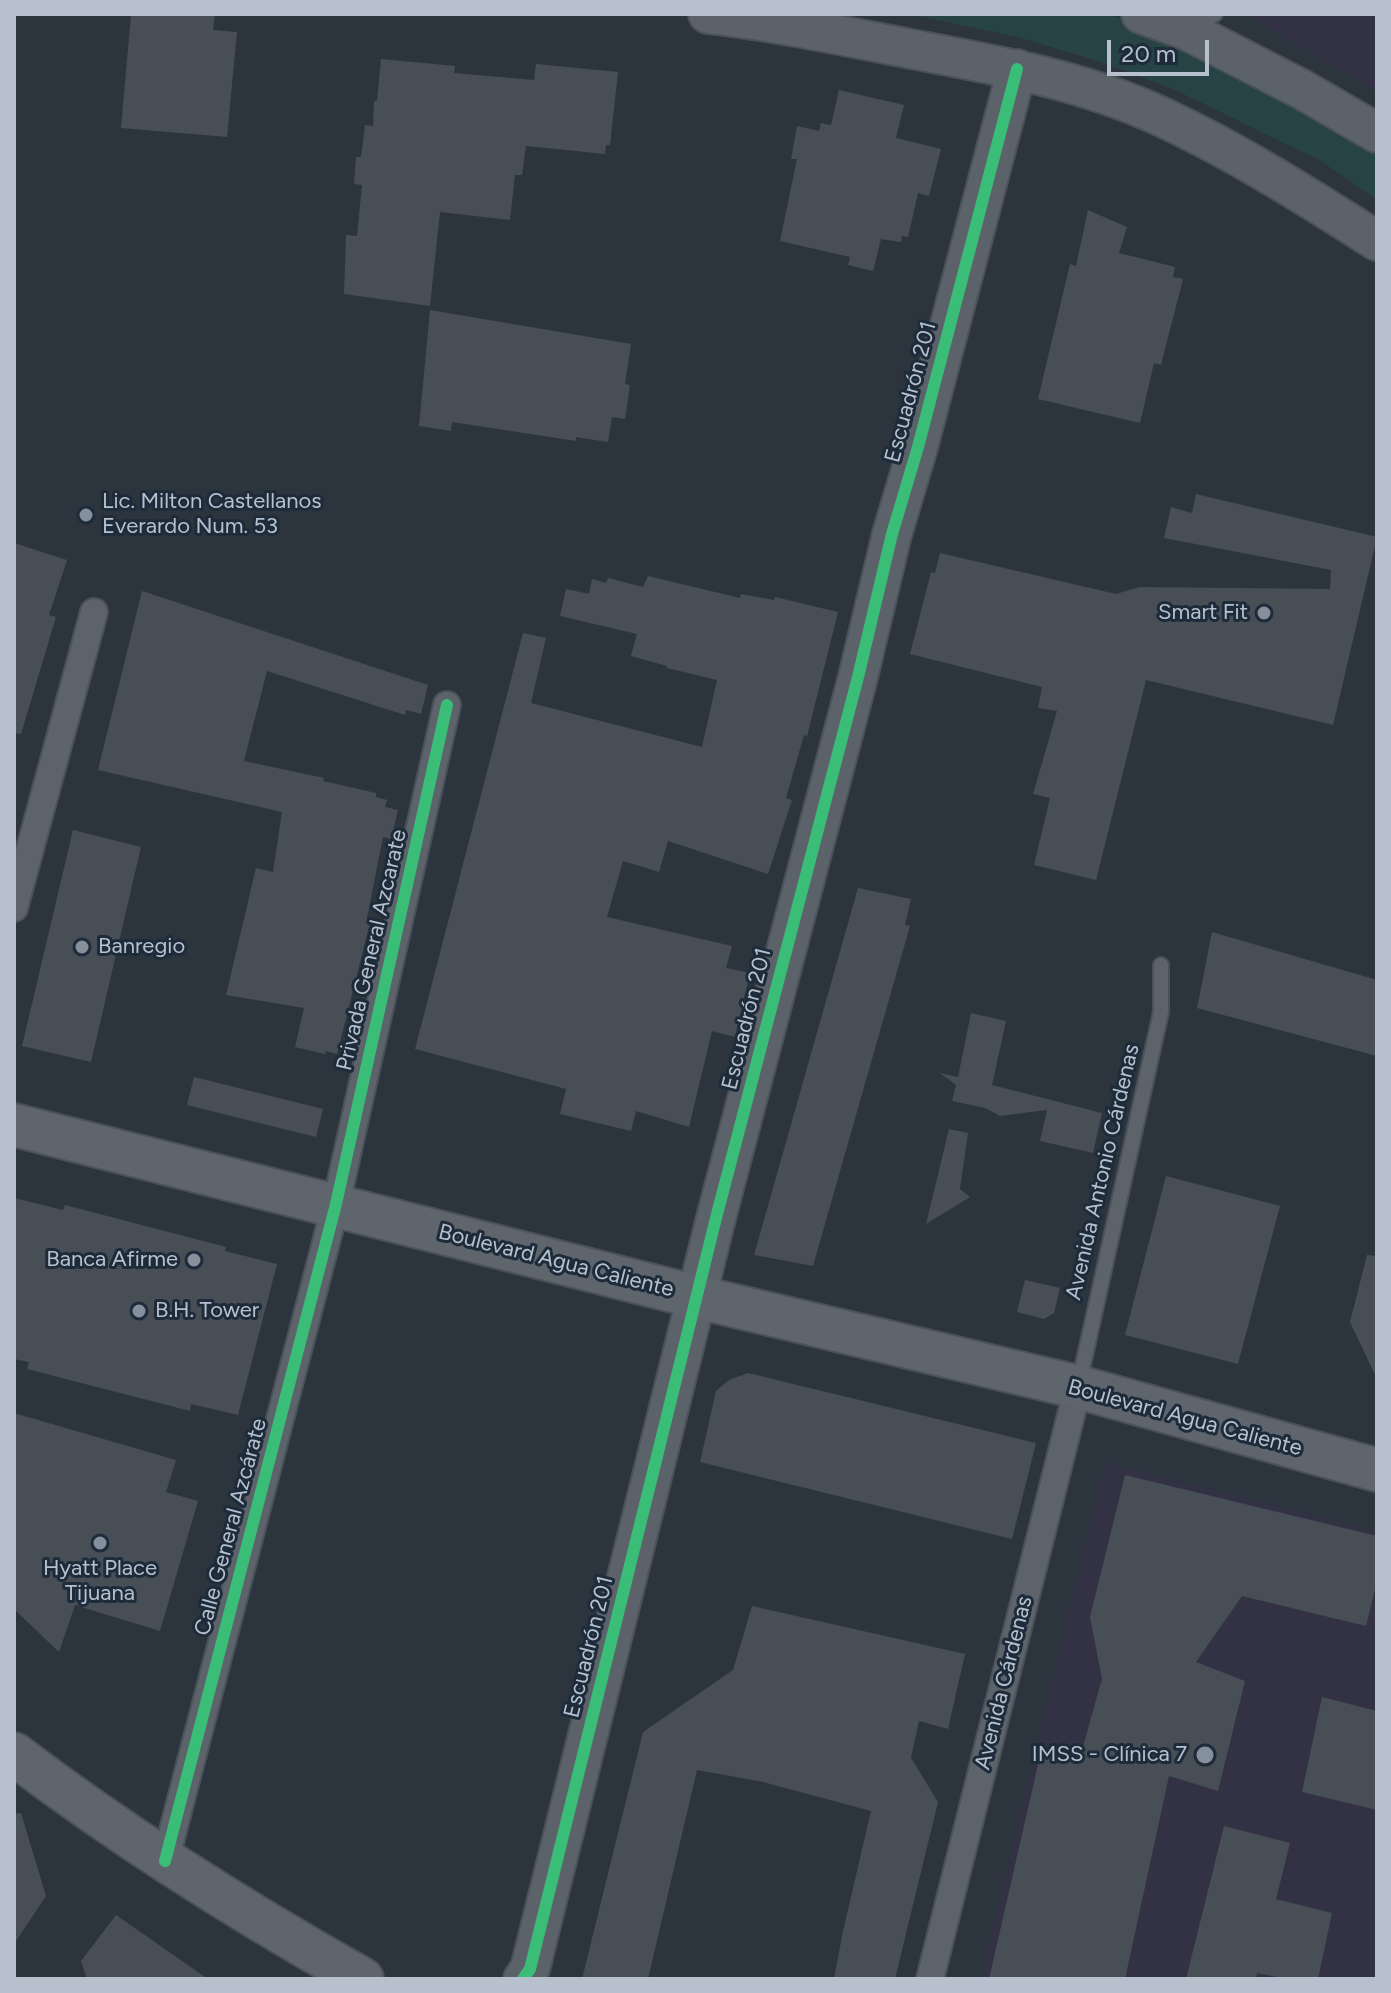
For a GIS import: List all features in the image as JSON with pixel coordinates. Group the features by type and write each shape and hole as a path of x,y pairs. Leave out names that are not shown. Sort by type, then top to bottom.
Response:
{"main road":[{"name":"Boulevard Agua Caliente","path":"14,1125 697,1297 1078,1387 1377,1470"},
{"path":"14,1754 88,1811 318,1966 362,1979"}],"street":[{"path":"708,14 765,17 1017,69 1102,94 1161,117 1294,188 1377,241"},
{"path":"1171,18 1377,133"},
{"name":"Escuadrón 201","path":"523,1979 530,1969 697,1297 858,677 892,534 918,447 1017,69"},
{"path":"14,908 94,612"},
{"name":"Privada General Azcarate","path":"336,1204 447,705"},
{"name":"Calle General Azcárate","path":"165,1861 336,1204"},
{"name":"Avenida Cárdenas","path":"930,1979 1078,1387"}],"lane":[{"name":"Avenida Antonio Cárdenas","path":"1078,1387 1161,1012 1161,965"}],"shaded area":[{"path":"1245,14 1377,14 1377,91"},
{"name":"IMSS - Clínica 7","path":"1105,1462 1377,1531 1377,1979 980,1979"}],"green space":[{"path":"908,14 1103,14 1192,45 1377,145 1377,200 1321,161 1173,89 1098,61 1018,37"}],"building":[{"path":"131,14 215,14 213,30 237,32 227,137 121,128"},
{"path":"381,59 455,66 454,73 534,80 536,64 618,72 610,145 606,145 605,154 526,146 522,175 515,175 510,220 440,212 430,306 344,294 346,235 357,236 362,185 354,184 356,157 361,157 365,125 373,126"},
{"path":"839,90 904,105 896,138 941,149 929,196 918,193 908,237 902,236 901,242 881,239 873,271 848,265 850,257 780,241 797,159 791,159 797,126 819,131 821,123 831,125"},
{"path":"1088,210 1127,227 1119,253 1175,267 1173,277 1183,279 1161,365 1154,363 1140,423 1038,399 1070,264 1076,266"},
{"path":"430,310 631,344 625,384 630,385 625,419 612,417 608,442 576,437 576,441 452,422 451,431 419,426"},
{"path":"1196,494 1377,537 1333,725 1146,680 1096,880 1034,865 1050,798 1033,794 1057,711 1038,708 1042,687 910,654 931,572 935,573 940,553 1116,594 1140,587 1330,589 1331,570 1164,538 1171,507 1192,513"},
{"path":"14,543 67,560 49,615 56,617 21,734 14,733"},
{"path":"648,576 740,598 741,594 774,600 775,597 838,612 807,736 804,735 786,798 792,800 768,874 668,841 659,872 623,861 607,917 732,946 726,968 750,973 735,1037 712,1031 689,1127 636,1111 631,1131 560,1114 566,1089 415,1049 523,633 546,638 531,703 702,747 717,680 631,656 637,634 560,616 566,589 589,594 592,579 606,583 608,578 643,587"},
{"path":"142,591 428,685 421,714 406,710 405,715 267,671 244,761 376,793 376,797 387,800 385,807 398,810 391,839 383,837 367,918 371,919 337,1054 295,1047 304,1008 226,995 256,868 273,872 282,812 98,770"},
{"name":"Banregio","path":"73,830 141,847 91,1062 22,1046"},
{"path":"858,888 911,899 905,925 910,926 813,1266 754,1255"},
{"path":"1212,932 1377,980 1377,1056 1197,1008"},
{"path":"971,1013 1006,1021 992,1085 1102,1113 1093,1153 1040,1141 1047,1110 1000,1116 985,1108 952,1101 956,1085 940,1073 958,1077"},
{"path":"194,1077 323,1109 316,1137 187,1105"},
{"path":"949,1129 968,1133 960,1189 970,1197 926,1224"},
{"path":"1166,1176 1280,1206 1238,1364 1125,1335"},
{"name":"B.H. Tower","path":"14,1198 63,1210 65,1205 226,1247 225,1251 277,1264 238,1415 191,1404 190,1411 27,1369 29,1362 14,1359"},
{"path":"1367,1255 1377,1256 1377,1379 1350,1322"},
{"path":"1025,1280 1060,1288 1054,1313 1044,1319 1017,1312"},
{"path":"748,1373 1036,1443 1012,1539 700,1462 716,1391 729,1380"},
{"name":"Hyatt Place Tijuana","path":"14,1413 176,1460 166,1492 198,1501 160,1631 75,1605 59,1652 14,1609"},
{"path":"1125,1475 1377,1536 1377,1581 1366,1626 1242,1596 1196,1662 1245,1681 1218,1791 1169,1776 1125,1979 989,1979 1042,1747 1080,1757 1102,1679 1090,1617"},
{"path":"752,1606 965,1654 948,1729 919,1721 911,1758 938,1802 895,1979 834,1979 871,1811 763,1782 697,1770 648,1979 582,1979 643,1732 733,1670"},
{"path":"1322,1697 1377,1711 1377,1810 1302,1792"},
{"path":"21,1813 46,1896 14,1944 14,1814"},
{"path":"1224,1826 1290,1843 1276,1899 1332,1913 1318,1979 1286,1979 1257,1973 1256,1979 1186,1979"},
{"path":"116,1915 208,1979 87,1979 81,1961"}],"cycle path":[{"path":"523,1979 530,1969 716,1218 858,677 892,534 918,447 1017,69"},
{"path":"165,1861 336,1204 447,705"}],"place":[{"name":"Lic. Milton Castellanos Everardo Num. 53","path":"86,515"},
{"name":"Smart Fit","path":"1264,613"},
{"name":"Banregio","path":"82,947"},
{"name":"Banca Afirme","path":"194,1260"},
{"name":"B.H. Tower","path":"139,1311"},
{"name":"Hyatt Place Tijuana","path":"100,1543"},
{"name":"IMSS - Clínica 7","path":"1205,1755"}]}
